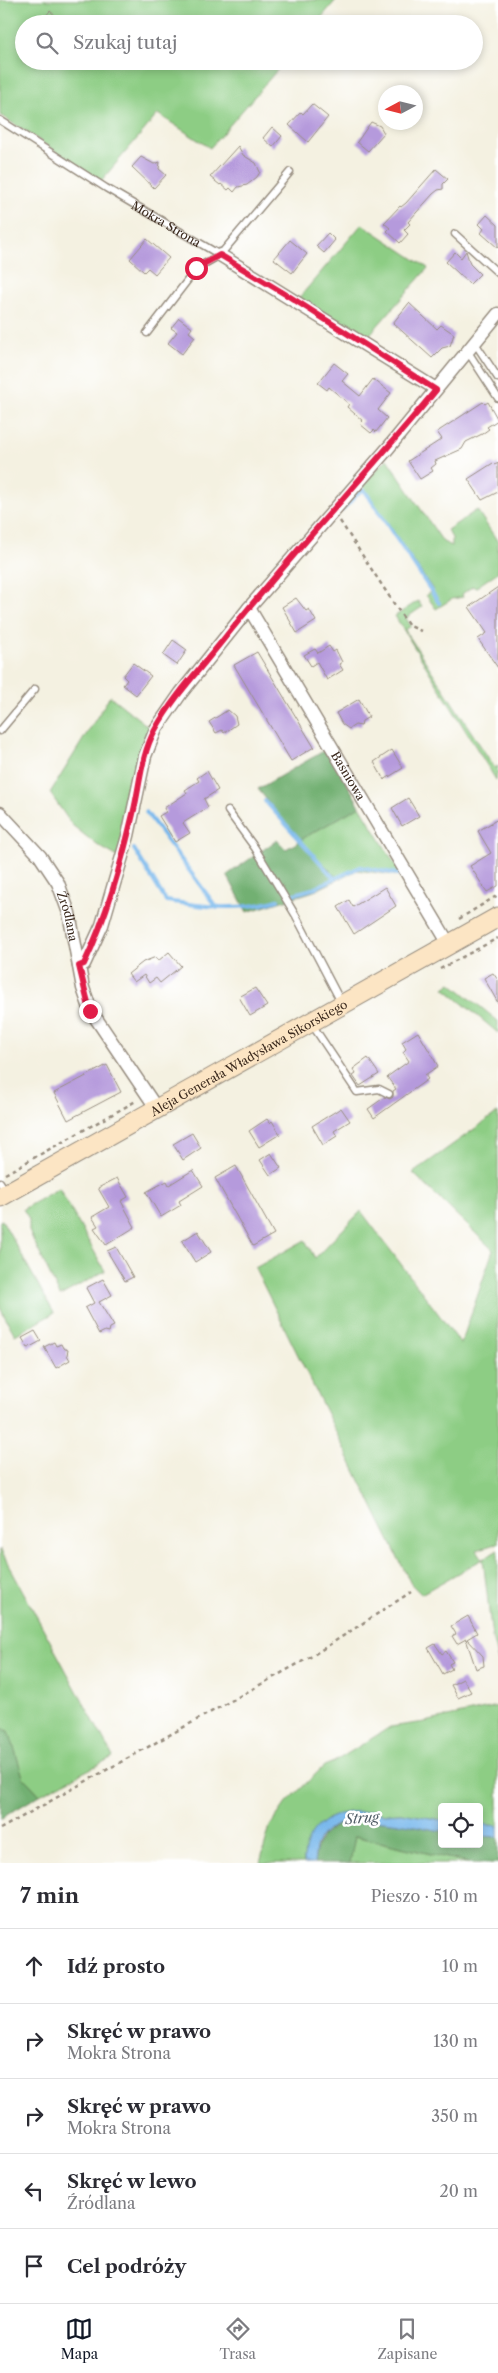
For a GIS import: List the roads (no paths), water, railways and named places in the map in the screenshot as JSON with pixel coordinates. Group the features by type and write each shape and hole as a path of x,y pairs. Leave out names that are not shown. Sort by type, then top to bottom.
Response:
{"main road":[{"name":"Aleja Generała Władysława Sikorskiego","path":"2,1191 157,1109 498,917"}],"street":[{"name":"Mokra Strona","path":"220,255 436,390"},
{"path":"79,966 84,964 102,925 128,836 150,741 181,693 248,608 334,511 498,314"},
{"name":"Baśniowa","path":"248,608 449,944"},
{"name":"Źródlana","path":"0,813 40,856 58,883 69,914 90,1011 157,1109"}],"lane":[{"name":"Mokra Strona","path":"0,120 106,188 220,255"},
{"path":"147,333 196,268 220,255 290,172"},
{"path":"455,234 498,272"},
{"path":"471,348 498,378"},
{"path":"471,348 498,398"},
{"path":"0,731 35,689"},
{"path":"228,811 255,848 296,916 342,1005"},
{"path":"311,1023 357,1092 379,1090 390,1094"}],"water":[{"name":"Strug","path":"372,1810 384,1814 401,1813 438,1819 438,1830 391,1822 353,1821 337,1825 324,1833 316,1847 314,1863 304,1863 307,1844 316,1828 339,1814"},
{"path":"483,1824 498,1826 498,1837 483,1836"}],"waterway":[{"path":"342,510 361,490 365,491 439,603"},
{"path":"265,801 334,878"},
{"path":"146,812 217,908"},
{"path":"134,849 166,901 236,907 264,904 278,900"},
{"path":"291,895 312,889 360,867 403,875 404,877"}]}
